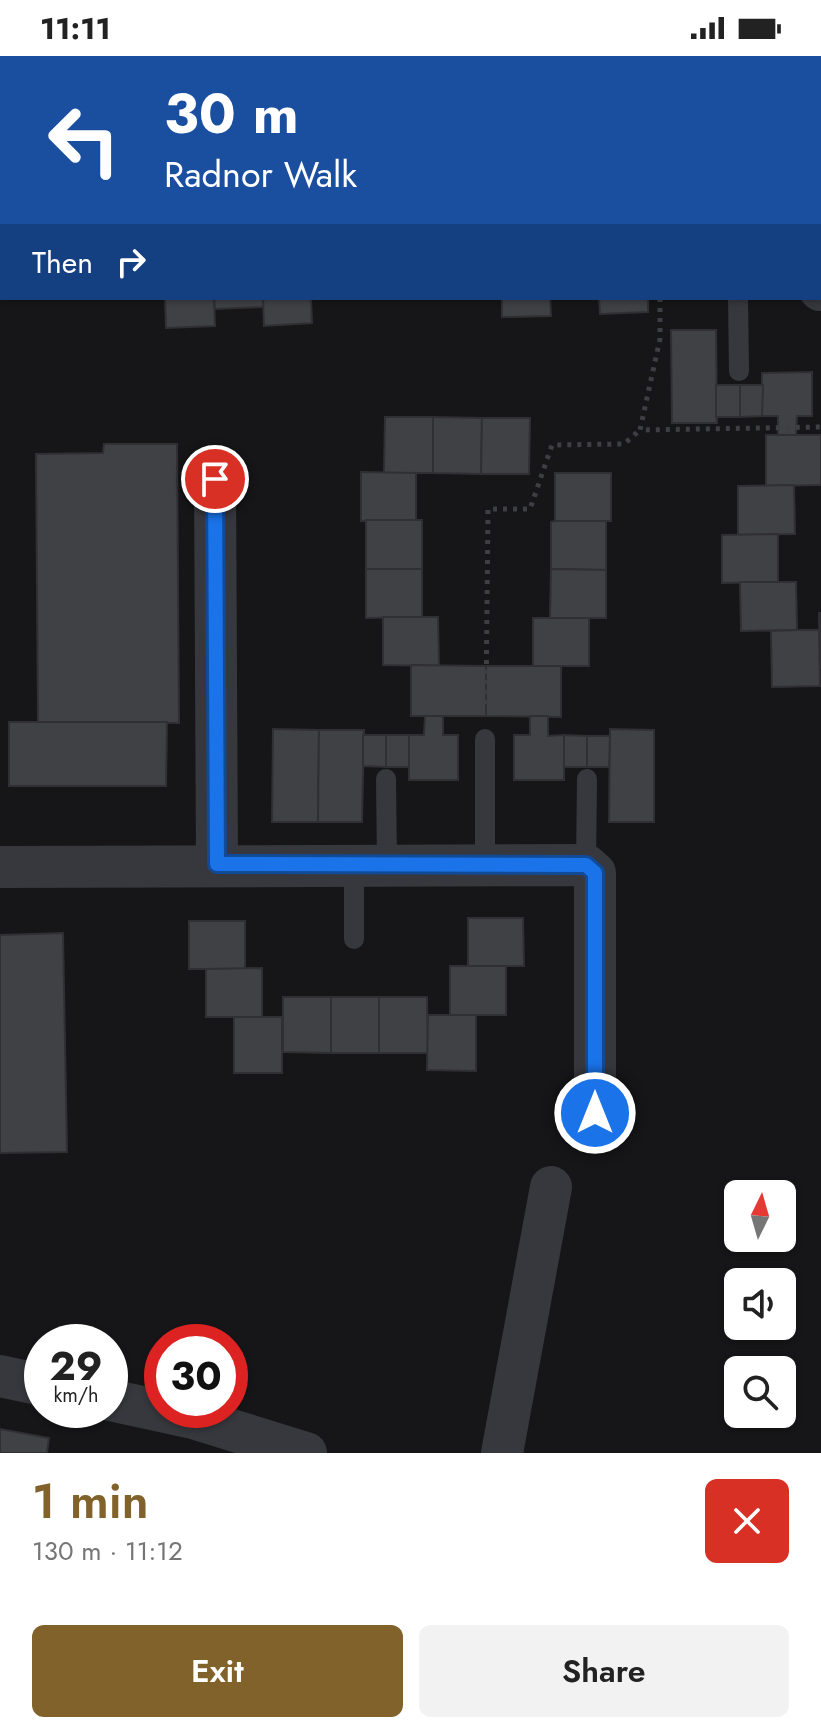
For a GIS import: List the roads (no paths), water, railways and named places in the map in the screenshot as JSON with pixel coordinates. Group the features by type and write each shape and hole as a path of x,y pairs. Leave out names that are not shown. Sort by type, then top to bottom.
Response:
{"street":[{"path":"215,479 217,864"},
{"path":"0,867 485,864 590,869 595,1113"},
{"path":"502,1453 551,1187"},
{"path":"0,1376 24,1381"},
{"path":"128,1408 190,1435 306,1453"}],"lane":[{"path":"738,300 739,371"},
{"path":"485,739 485,864"},
{"path":"354,939 386,779"},
{"path":"587,779 590,869"}]}
